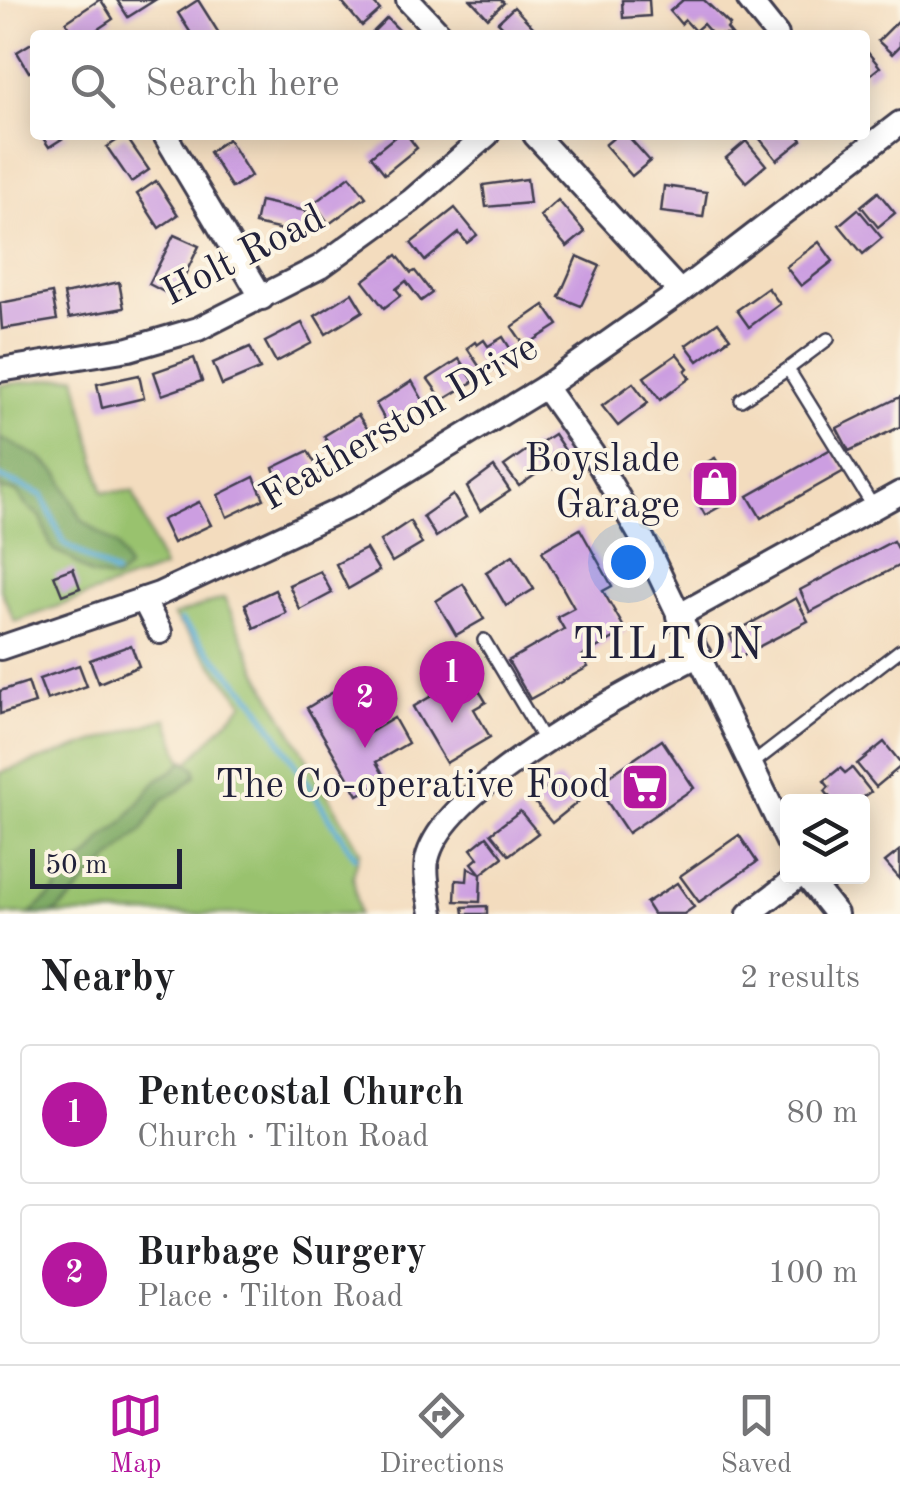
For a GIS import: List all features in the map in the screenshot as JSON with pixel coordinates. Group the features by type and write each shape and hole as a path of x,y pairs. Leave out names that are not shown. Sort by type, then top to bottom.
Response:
{"street":[{"path":"408,0 436,30"},
{"path":"749,0 773,30"},
{"name":"Featherston Drive","path":"870,139 900,123"},
{"path":"169,140 262,298"},
{"name":"Holt Road","path":"0,370 129,349 198,329 320,267 411,202 481,140"},
{"path":"539,140 680,292"},
{"name":"Featherston Drive","path":"0,648 144,600 354,504 546,387 680,292 864,142"},
{"path":"546,387 596,459 643,540 780,825"},
{"path":"678,616 900,493"},
{"path":"144,600 160,632"},
{"path":"432,914 427,862 437,838 469,800 512,764 583,718 699,655"},
{"path":"749,914 788,884"},
{"path":"812,884 836,914"}],"lane":[{"path":"741,400 828,339"},
{"path":"788,369 874,508"},
{"path":"484,640 545,742"},
{"path":"751,765 900,650"}],"green space":[{"path":"76,376 103,492 133,491 163,568 15,622 0,588 0,385"},
{"path":"0,438 39,457 59,474 82,520 118,546 128,569 115,580 91,575 55,551 41,517 26,506 17,492 0,489"},
{"path":"224,598 262,680 360,851 353,876 359,914 0,914 0,773 167,718 184,767 244,703 173,616"},
{"path":"184,760 195,768 196,775 162,800 143,829 53,914 30,914 55,892 70,870 124,821 158,779"}],"building":[{"path":"99,0 113,19 96,30 71,30 66,22"},
{"path":"117,0 155,0 128,17"},
{"path":"198,0 217,30 189,30 178,13"},
{"path":"340,0 371,0 380,10 362,26"},
{"path":"471,0 501,0 504,3 488,18"},
{"path":"622,0 649,0 650,16 623,18"},
{"path":"683,0 704,0 730,25 728,30 708,30 703,24 694,30 685,20 681,24 670,11"},
{"path":"514,7 536,30 506,30 498,22"},
{"path":"387,18 399,30 375,30"},
{"path":"900,19 900,46 892,54 878,41"},
{"path":"30,44 30,72 29,72 17,52"},
{"path":"870,55 880,67 870,75"},
{"path":"118,140 128,140 149,170 131,182 107,147"},
{"path":"229,140 251,176 232,188 209,152"},
{"path":"391,140 411,140 417,148 385,174 371,156"},
{"path":"611,140 631,140 650,161 632,176 605,145"},
{"path":"761,140 802,140 777,160"},
{"path":"746,141 766,165 746,182 726,158"},
{"path":"350,176 366,197 329,224 314,203"},
{"path":"527,179 530,203 486,207 483,185"},
{"path":"156,181 178,215 159,228 137,194"},
{"path":"664,186 707,192 703,217 661,212"},
{"path":"878,192 895,213 878,227 861,206"},
{"path":"558,200 585,232 567,247 540,216"},
{"path":"260,201 306,211 301,234 255,224"},
{"path":"455,208 477,235 467,243 459,233 425,261 411,243"},
{"path":"858,209 882,238 863,254 839,225"},
{"path":"174,235 199,246 174,297 149,284"},
{"path":"819,242 833,261 801,286 786,267"},
{"path":"397,255 432,293 421,301 406,281 396,289 401,295 384,308 363,281"},
{"path":"577,256 600,266 581,306 559,297"},
{"path":"119,282 124,308 69,318 64,294"},
{"path":"768,288 780,304 749,327 737,310"},
{"path":"52,293 57,320 2,329 0,303"},
{"path":"352,293 363,311 326,334 315,316"},
{"path":"544,305 558,325 525,346 512,327"},
{"path":"718,322 730,338 698,361 686,345"},
{"path":"302,323 312,343 276,362 265,342"},
{"path":"503,337 515,356 485,375 467,348 484,340 488,346"},
{"path":"250,347 260,369 222,385 213,363"},
{"path":"677,354 688,368 685,371 690,378 660,400 644,377"},
{"path":"194,358 202,381 162,395 154,372"},
{"path":"459,359 474,381 443,400 428,379"},
{"path":"139,375 144,398 102,408 97,384"},
{"path":"412,381 424,402 388,425 376,404"},
{"path":"633,383 648,403 618,426 602,406"},
{"path":"900,397 900,427 849,451 837,428"},
{"path":"358,415 371,434 335,456 324,436"},
{"path":"554,434 570,458 553,469 537,445"},
{"path":"534,445 548,466 519,486 504,466"},
{"path":"831,449 844,471 761,518 748,496"},
{"path":"308,451 320,472 283,490 273,468"},
{"name":"Boyslade Garage","path":"715,458 739,496 705,515 694,495 702,490 691,471"},
{"path":"494,467 510,491 480,511 467,487"},
{"path":"254,477 264,499 227,517 218,495"},
{"path":"453,495 466,517 436,537 423,516"},
{"path":"199,502 211,525 173,543 162,520"},
{"path":"410,521 422,544 392,562 380,541"},
{"path":"580,529 612,586 603,591 626,631 582,656 588,667 530,699 508,661 564,629 557,617 574,608 542,551"},
{"path":"893,541 900,554 900,565 810,612 800,590"},
{"path":"366,549 379,571 348,589 336,564"},
{"path":"513,555 534,589 506,606 486,572"},
{"path":"73,568 80,588 62,595 54,575"},
{"path":"320,571 332,593 300,610 289,585"},
{"path":"463,584 484,619 456,635 436,601"},
{"path":"275,590 286,613 254,628 245,604"},
{"path":"796,598 808,621 741,656 730,635"},
{"path":"131,645 139,666 99,683 90,660"},
{"path":"79,665 87,686 47,700 39,679"},
{"path":"469,674 486,702 474,709 490,737 446,763 413,707"},
{"path":"28,682 35,703 0,714 0,691"},
{"path":"335,691 362,737 394,718 408,743 376,762 386,779 358,795 307,708"},
{"name":"The Co-operative Food","path":"662,740 694,788 628,833 596,785"},
{"path":"884,742 900,767 876,787 857,764"},
{"path":"840,768 845,773 852,768 871,792 827,794 825,791 829,787 824,781"},
{"path":"559,778 578,802 552,823 532,799"},
{"path":"520,811 538,833 509,855 491,833"},
{"path":"739,835 757,862 699,902 680,876"},
{"path":"487,836 503,857 481,874 472,863 478,858 471,849"},
{"path":"900,850 900,879 885,862"},
{"path":"468,868 481,874 480,902 455,901 456,880 467,881"},
{"path":"677,883 694,907 684,914 653,914 646,903"},
{"path":"487,906 487,914 464,914 463,907"}],"waterway":[{"path":"0,477 42,495 64,543 115,574"},
{"path":"181,621 255,701 355,857"}],"place":[{"name":"Boyslade Garage","path":"715,484"},
{"name":"Pentecostal Church","path":"452,723"},
{"name":"Burbage Surgery","path":"365,748"},
{"name":"The Co-operative Food","path":"645,787"}],"district":[{"name":"TILTON","path":"669,646"}]}
